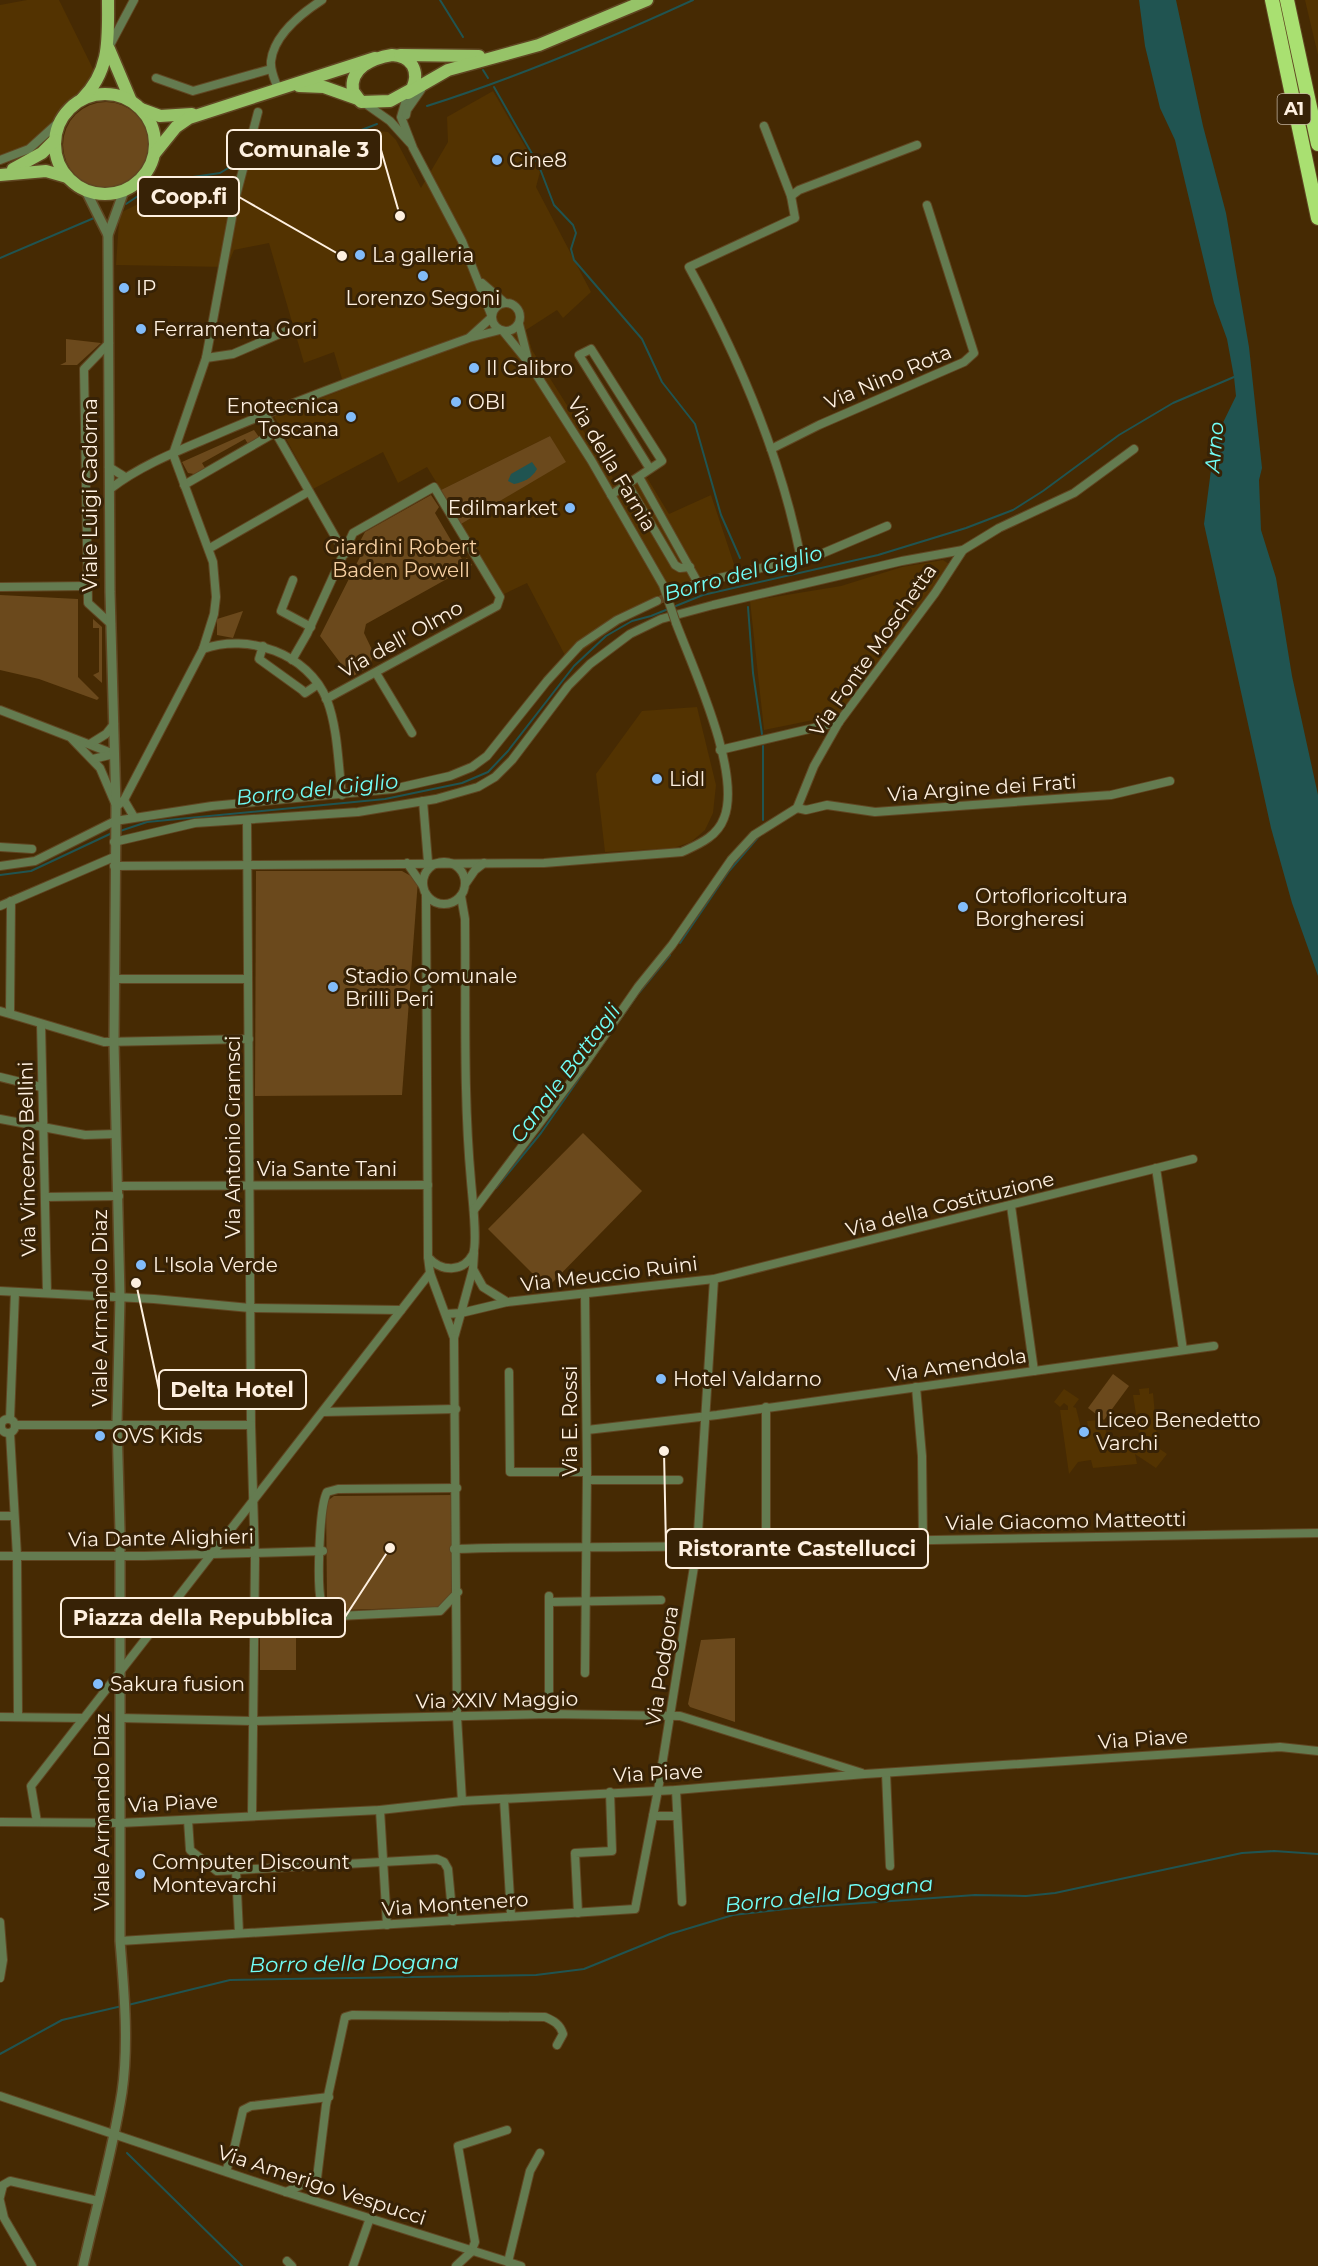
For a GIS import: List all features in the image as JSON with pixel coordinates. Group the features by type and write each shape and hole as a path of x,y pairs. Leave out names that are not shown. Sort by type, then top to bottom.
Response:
{"highway":[{"name":"A1","path":"1272,0 1318,218"},
{"name":"A1","path":"1287,0 1318,144"}],"main road":[{"path":"1,175 31,161 49,148 55,140 61,120 70,108 82,99 101,73 108,48 108,0"},
{"path":"283,88 324,87 360,100 382,102 408,93 448,70 469,62 519,52 644,1"},
{"path":"108,48 131,101"},
{"path":"1,175 46,171 67,177 86,191 98,194 124,191 144,176 155,153 176,127 189,118 205,112 375,58 396,55 481,56 519,52"},
{"path":"396,55 410,61 416,70 416,81 408,93"},
{"path":"360,100 353,87 355,77 365,63 375,58"},
{"path":"82,99 107,94 131,101 141,109 160,116 205,112"},
{"path":"141,109 153,130 155,153"},
{"path":"55,140 56,153 67,177"}],"street":[{"path":"108,48 134,0"},
{"path":"283,88 271,69 271,59 291,25 322,0"},
{"path":"156,78 193,91 271,69"},
{"path":"405,126 407,110 414,98 431,81"},
{"name":"Via della Farnia","path":"114,861 247,865 544,863 650,856 682,852 703,843 715,833 724,818 729,797 728,774 703,692 663,585 611,495 529,363 492,317 462,241 413,148 401,117 408,93"},
{"name":"Via della Farnia","path":"360,100 390,121 413,148"},
{"path":"118,802 130,787 210,632 216,597 210,548 173,454 206,358 236,196 258,112"},
{"path":"0,159 29,149 61,120"},
{"path":"764,126 791,196 795,218 689,267 754,400 771,450 801,559"},
{"path":"791,196 821,181 917,145"},
{"name":"Viale Luigi Cadorna","path":"86,191 108,235"},
{"name":"Viale Luigi Cadorna","path":"118,802 114,754 111,624 108,235 124,191"},
{"name":"Via Nino Rota","path":"771,450 819,424 964,362 974,353 927,205"},
{"name":"Via della Farnia","path":"478,280 504,302 512,303 518,308 521,316 519,324 529,363"},
{"path":"469,338 492,317 496,306 504,302"},
{"path":"110,489 125,477 266,414 469,338 502,330 512,330 519,324"},
{"path":"206,358 233,354 291,329"},
{"path":"109,343 84,369 88,603 111,624"},
{"path":"611,495 639,477 662,461 591,349 579,355 650,469"},
{"path":"266,414 345,554 311,627 292,660"},
{"path":"184,485 276,432"},
{"name":"Via Fonte Moschetta","path":"797,808 814,766 839,722 935,593 963,550 999,528 1074,492 1134,448"},
{"path":"109,467 125,477"},
{"path":"639,477 698,583"},
{"path":"628,484 675,565 680,568 690,567"},
{"name":"Via dell' Olmo","path":"326,699 497,606 500,597 434,486 353,533 345,554"},
{"path":"210,548 308,492"},
{"path":"678,592 698,583 821,554 887,526"},
{"path":"114,842 167,828 247,820 340,815 423,801 478,787 495,777 512,760 568,686 590,664 630,634 661,620 713,605 902,561 963,550"},
{"path":"293,580 281,611 311,627"},
{"path":"0,587 88,586"},
{"path":"0,867 36,861 115,821 212,806 342,795 429,781 472,767 498,743 547,681 580,645 616,620 653,602"},
{"path":"210,632 222,644"},
{"path":"203,649 222,644 263,646 292,660 316,685 326,699 342,795"},
{"path":"263,646 259,659 305,693 316,685"},
{"path":"376,673 412,733"},
{"path":"0,710 114,754"},
{"path":"720,750 839,722"},
{"path":"90,744 106,734 114,724"},
{"path":"71,738 93,759 118,802 134,818"},
{"path":"93,759 114,754"},
{"name":"Via Argine dei Frati","path":"797,808 806,810 827,805 875,812 1112,795 1170,781"},
{"path":"423,801 428,862"},
{"name":"Viale Armando Diaz","path":"113,2133 122,2091 124,2021 120,1941 120,1556 117,1424 120,1297 114,1042 114,842 118,802"},
{"path":"474,1210 588,1059 638,987 672,945 731,861 754,835 797,808"},
{"name":"Via Antonio Gramsci","path":"247,820 251,1425 255,1552 252,1815"},
{"path":"0,847 32,849"},
{"path":"0,906 114,861"},
{"path":"462,1801 457,1717 458,1592 454,1338 430,1273 428,1257 425,873 436,864 443,862 456,866 465,876 466,884"},
{"path":"407,863 425,891 436,903 443,905 456,901 461,896 475,870 486,862"},
{"path":"454,1338 473,1269 474,1252 474,1210 468,1134 465,919 461,896"},
{"path":"10,1013 11,901"},
{"path":"114,979 248,979"},
{"path":"0,1011 104,1042 249,1039"},
{"name":"Via Vincenzo Bellini","path":"41,1024 41,1127 46,1197 47,1293"},
{"path":"0,1077 41,1088"},
{"path":"0,1119 85,1135 116,1134"},
{"name":"Via della Costituzione","path":"714,1279 1193,1159"},
{"path":"1156,1168 1183,1350"},
{"name":"Via Sante Tani","path":"46,1197 251,1185 428,1185"},
{"path":"1011,1206 1034,1371"},
{"path":"428,1257 434,1264 449,1269 463,1265 474,1252"},
{"path":"473,1269 483,1287 507,1302"},
{"path":"37,1822 31,1786 215,1553 253,1500 430,1273"},
{"name":"Via Meuccio Ruini","path":"446,1314 461,1313 507,1302 714,1279"},
{"name":"Via Podgora","path":"658,1790 697,1548 714,1279"},
{"path":"0,1291 120,1297 250,1308 401,1311"},
{"path":"15,1292 13,1422 10,1433 17,1556 18,1716"},
{"name":"Via E. Rossi","path":"585,1295 587,1430 585,1673"},
{"name":"Via Amendola","path":"587,1430 916,1388 1214,1346"},
{"path":"509,1372 510,1472 679,1480"},
{"path":"916,1388 922,1456 923,1540"},
{"path":"766,1407 766,1543"},
{"path":"323,1412 456,1409"},
{"path":"10,1433 4,1432 1,1426 4,1421 251,1425"},
{"path":"457,1488 338,1489 327,1492 322,1501 321,1601 326,1610 339,1616 440,1611 458,1592"},
{"path":"0,1516 14,1516"},
{"name":"Viale Giacomo Matteotti","path":"456,1549 585,1546 697,1548 766,1543 1318,1533"},
{"name":"Via Dante Alighieri","path":"0,1556 120,1556 322,1551"},
{"path":"549,1713 549,1599 586,1602 661,1600"},
{"name":"Via XXIV Maggio","path":"120,1718 252,1721 549,1713 680,1716 732,1730 866,1774"},
{"path":"0,1717 84,1718"},
{"name":"Via Piave","path":"0,1822 120,1823 380,1810 462,1801 676,1790 866,1774 1280,1747 1318,1751"},
{"path":"886,1773 890,1866"},
{"name":"Via Montenero","path":"120,1941 635,1909 658,1790"},
{"path":"676,1790 682,1902"},
{"path":"578,1913 575,1853 612,1851 610,1792"},
{"path":"504,1799 511,1915"},
{"path":"380,1810 387,1925"},
{"path":"653,1816 677,1816"},
{"path":"188,1820 190,1850 217,1870 437,1859 444,1862 448,1869 453,1922"},
{"path":"236,1870 239,1933"},
{"path":"0,1922 3,1960 0,1978"},
{"path":"286,2192 317,2178 342,2022 345,2017 352,2015 545,2017 554,2021 561,2028 563,2034 557,2045"},
{"name":"Via Amerigo Vespucci","path":"0,2096 286,2192 521,2266"},
{"path":"226,2171 234,2149 243,2110 251,2106 329,2097"},
{"path":"456,2266 471,2252 475,2242 458,2146 507,2130"},
{"path":"83,2266 113,2133"},
{"path":"508,2262 530,2171 540,2153"},
{"path":"0,2197 3,2186 10,2181 98,2201"},
{"path":"0,2201 4,2217 32,2266"},
{"path":"353,2266 370,2218"}],"shaded area":[{"path":"27,0 59,0 94,71 87,86 62,112 42,143 28,156 0,165 0,5"},
{"path":"1305,0 1318,0 1318,55"},
{"path":"493,91 540,172 536,187 591,292 563,318 557,310 526,330 532,350 622,492 646,476 669,514 711,495 739,579 698,587 626,620 568,661 527,583 502,595 461,524 565,462 550,436 441,490 427,467 398,483 383,452 313,489 274,416 345,389 334,352 304,363 269,243 234,250 227,267 116,265 119,221 122,212 169,192 224,183 250,168 291,167 380,131 388,132 396,140 421,188 448,142 447,117"},
{"path":"943,560 949,564 917,612 838,715 764,730 750,601 841,586 902,567"},
{"path":"697,707 716,785 713,813 705,830 691,842 674,848 605,852 596,774 642,711"},
{"name":"Liceo Benedetto Varchi","path":"1149,1388 1149,1394 1153,1393 1157,1437 1148,1438 1148,1441 1167,1454 1156,1468 1135,1454 1137,1464 1093,1468 1091,1460 1078,1462 1069,1474 1060,1410 1068,1410 1068,1406 1064,1403 1060,1407 1054,1402 1064,1389 1079,1399 1073,1407 1076,1408 1081,1428 1088,1427 1087,1421 1099,1420 1100,1426 1105,1426 1109,1450 1134,1446 1140,1440 1133,1395 1140,1395 1139,1389"}],"green space":[{"path":"106,102 122,106 136,115 145,129 149,145 145,161 136,175 122,184 106,188 90,184 76,175 67,161 63,145 67,129 76,115 90,106"},
{"path":"66,339 101,343 77,365 60,365 66,362"},
{"path":"254,430 259,437 248,444 245,439 202,463 205,468 194,474 188,473 182,462"},
{"path":"550,436 566,462 461,524 441,490"},
{"name":"Giardini Robert Baden Powell","path":"431,495 439,507 435,513 463,561 467,558 472,565 366,624 364,633 376,658 372,659 370,667 351,677 320,636 361,555 357,547 365,532"},
{"path":"0,595 78,599 78,677 99,698 97,700 39,679 0,670"},
{"path":"243,611 233,638 217,635 217,619"},
{"path":"93,619 102,627 102,683 93,675 99,672 99,628 93,628"},
{"name":"Stadio Comunale Brilli Peri","path":"256,871 402,871 418,880 402,1095 255,1096"},
{"path":"583,1133 642,1191 547,1288 488,1229"},
{"path":"1113,1374 1129,1386 1104,1420 1088,1408"},
{"path":"453,1495 453,1593 438,1607 341,1610 331,1605 327,1598 326,1502 334,1496"},
{"path":"260,1612 296,1612 296,1670 260,1670"},
{"path":"735,1638 735,1722 690,1707 688,1704 701,1640"}],"water":[{"name":"Arno","path":"1139,0 1176,0 1203,126 1226,213 1249,347 1262,468 1259,480 1261,530 1276,578 1292,676 1318,795 1318,976 1292,903 1271,828 1204,524 1215,439 1236,396 1234,377 1227,339 1214,303 1175,140 1160,108 1145,46"},
{"path":"532,462 537,469 530,477 514,484 508,481 511,474"}],"waterway":[{"name":"Canale Battagli","path":"440,0 463,37"},
{"path":"427,106 562,57 693,0"},
{"name":"Canale Battagli","path":"483,70 488,78"},
{"name":"Canale Battagli","path":"494,87 539,166 554,205 573,225 576,233 571,249 574,260 642,339 662,382 695,424 721,515 740,558"},
{"path":"252,156 294,156 377,124"},
{"path":"126,204 159,182 220,173 240,161"},
{"path":"0,258 94,218"},
{"name":"Borro del Giglio","path":"120,831 147,822 385,799 462,783 488,772 508,751 574,666 606,636 632,621 651,616 703,595 878,555 966,528 1013,510 1043,491 1119,435 1173,403 1234,377"},
{"name":"Canale Battagli","path":"748,607 753,673 762,734"},
{"name":"Canale Battagli","path":"763,746 763,820"},
{"name":"Borro del Giglio","path":"0,875 31,871 112,833"},
{"name":"Canale Battagli","path":"680,943 729,871 760,835"},
{"name":"Canale Battagli","path":"496,1188 541,1133 638,994 670,955"},
{"name":"Borro della Dogana","path":"128,2005 230,1980 536,1975 584,1969 670,1934 733,1915 794,1908 975,1895 1026,1896 1055,1893 1242,1853 1274,1851 1318,1854"},
{"name":"Borro della Dogana","path":"0,2054 62,2020 122,2006"},
{"name":"Canale Battagli","path":"127,2153 242,2266"}],"tunnel":[{"path":"657,601 678,592"}],"place":[{"name":"Cine8","path":"497,160"},
{"name":"Comunale 3","path":"400,216"},
{"name":"La galleria","path":"360,255"},
{"name":"Coop.fi","path":"342,256"},
{"name":"Lorenzo Segoni","path":"423,276"},
{"name":"IP","path":"124,288"},
{"name":"Ferramenta Gori","path":"141,329"},
{"name":"Il Calibro","path":"474,368"},
{"name":"OBI","path":"456,402"},
{"name":"Enotecnica Toscana","path":"351,417"},
{"name":"Edilmarket","path":"570,508"},
{"name":"Lidl","path":"657,779"},
{"name":"Ortofloricoltura Borgheresi","path":"963,907"},
{"name":"Stadio Comunale Brilli Peri","path":"333,987"},
{"name":"L'Isola Verde","path":"141,1265"},
{"name":"Delta Hotel","path":"136,1283"},
{"name":"Hotel Valdarno","path":"661,1379"},
{"name":"Liceo Benedetto Varchi","path":"1084,1432"},
{"name":"OVS Kids","path":"100,1436"},
{"name":"Ristorante Castellucci","path":"664,1451"},
{"name":"Piazza della Repubblica","path":"390,1548"},
{"name":"Sakura fusion","path":"98,1684"},
{"name":"Computer Discount Montevarchi","path":"140,1874"}]}
